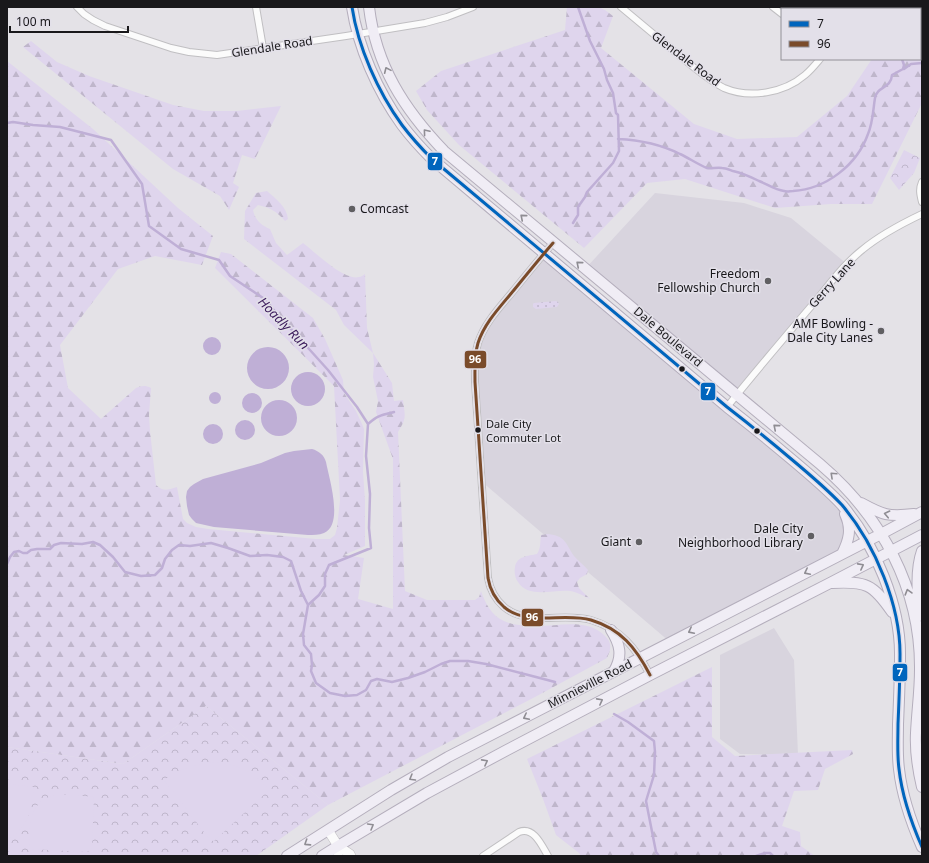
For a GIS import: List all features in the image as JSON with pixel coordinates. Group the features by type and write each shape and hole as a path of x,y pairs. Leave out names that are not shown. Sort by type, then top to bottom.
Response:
{"main road":[{"name":"Dale Boulevard","path":"352,7 358,34 377,83 394,113 415,141 432,159 727,407 814,478 841,505 855,522 876,558 892,598 900,638 897,747 899,768 906,804 922,847"},
{"name":"Dale Boulevard","path":"369,7 373,32 387,71 398,92 414,116 444,151 832,474 864,508 881,534 899,567 907,587 914,612 920,654 916,747 918,772 922,788"},
{"path":"857,501 874,510 889,515 899,516 921,513"},
{"path":"841,505 849,522 849,536 842,554"},
{"name":"Minnieville Road","path":"287,856 390,790 448,757 921,513"},
{"name":"Minnieville Road","path":"322,856 338,851 428,793 507,750 922,534"},
{"path":"917,630 919,612 919,570 922,551"},
{"path":"830,583 857,583 869,587 881,596 896,618"},
{"path":"611,630 617,641 619,651 619,660 614,671"}],"street":[{"name":"Glendale Road","path":"77,7 84,14 105,26 171,48 189,52 217,54 373,32 425,23 447,17 473,7"},
{"path":"256,7 263,48"},
{"name":"Glendale Road","path":"621,7 697,70 724,88 737,92 757,93 773,91 785,87 805,75 819,60"},
{"path":"773,7 781,13"},
{"path":"922,182 920,193 922,202"},
{"name":"Gerry Lane","path":"727,407 847,264 877,238 922,214"},
{"path":"553,242 488,323 478,342 476,352 474,364 475,382 489,585 496,598 517,615 535,618 580,618 597,623 611,630 633,647 650,675"},
{"path":"328,830 338,851 350,854 352,856"},
{"path":"483,856 519,832 525,831 534,834 548,856"}],"shaded area":[{"path":"655,193 744,203 791,218 847,264 737,395 585,269"},
{"path":"544,254 831,494 848,523 842,554 670,642 481,481 474,364 478,342 488,323"},
{"path":"212,337 218,340 221,346 218,352 212,355 206,352 203,346 206,340"},
{"path":"264,347 272,347 280,350 286,356 289,368 286,380 280,386 272,389 264,389 256,386 250,380 247,372 247,364 250,356 256,350"},
{"path":"311,372 318,374 323,379 325,389 323,399 318,404 305,406 298,404 293,399 291,386 293,379 298,374"},
{"path":"213,392 217,392 221,398 217,404 213,404 209,400 209,396"},
{"path":"252,393 259,396 262,403 259,410 252,413 245,410 242,403 245,396"},
{"path":"279,400 289,403 294,408 297,418 294,428 289,433 279,436 269,433 264,428 261,418 264,408 269,403"},
{"path":"245,420 252,423 255,430 252,437 245,440 238,437 235,430 238,423"},
{"path":"213,424 220,427 223,434 220,441 213,444 206,441 203,434 206,427"},
{"path":"312,449 324,457 334,500 333,521 330,528 324,533 318,535 308,535 214,527 196,523 189,515 186,497 187,491 194,484 203,479 261,463 285,453"},
{"path":"774,628 794,660 798,755 740,754 720,739 720,655"}],"green space":[{"path":"567,7 598,7 605,10 613,16 601,48 694,124 737,139 797,137 847,96 871,60 921,60 921,8 905,8 922,7 922,103 872,204 831,204 775,208 685,179 647,183 584,248 459,145 427,110 416,91 441,71 565,30"},
{"path":"31,41 57,62 89,76 173,105 204,111 237,111 281,106 255,159 242,155 233,183 239,187 229,210 220,196 173,169 23,47"},
{"path":"7,61 93,129 178,208 213,236 202,265 155,256 118,269 60,345 68,388 101,419 136,388 147,386 151,388 149,415 156,485 161,489 166,490 177,487 183,519 187,523 196,527 208,529 316,539 330,539 335,535 337,528 340,500 334,386 215,268 221,252 231,254 313,318 325,339 343,380 344,393 356,411 364,429 363,472 365,500 365,546 344,555 364,558 358,599 393,609 393,459 376,412 378,401 373,377 373,353 392,383 394,401 403,400 405,417 398,432 405,591 427,600 475,600 479,597 481,591 487,604 496,616 508,623 525,626 573,624 590,627 598,630 609,640 610,651 607,658 328,805 206,706 123,764 7,747"},
{"path":"904,150 920,158 914,173 899,190 890,178"},
{"path":"267,191 286,211 288,219 285,221 276,212 266,207 258,205 253,210 257,219 261,224 270,229 276,243 287,255 303,243 330,265 346,275 359,277 365,274 367,328 373,353 344,325 336,310 244,239 245,211 256,193"},
{"path":"556,301 559,304 557,307 536,309 533,307 534,303"},
{"path":"548,534 562,538 574,556 588,570 587,574 580,578 577,582 579,588 590,599 570,591 535,592 528,590 522,587 515,577 516,563 523,557 537,554 540,547 541,535"},
{"path":"712,667 712,737 735,756 852,750 853,754 825,769 818,790 794,791 782,826 800,832 801,846 815,856 581,856 556,835 527,759"},
{"path":"206,706 328,805 256,856 7,856 7,747 123,764"},
{"path":"208,762 227,764 242,768 256,777 269,790 214,841 210,840 164,780 185,768"},
{"path":"7,784 34,787 28,818 20,830 7,840"},
{"path":"50,796 94,797 92,848 87,852 29,849 31,820 36,807"}],"waterway":[{"path":"573,223 578,215 578,207 587,192 613,163 619,151 618,115 616,113 613,93 604,69 590,41 578,7"},
{"path":"921,31 922,27"},
{"path":"618,139 634,140 657,145 707,168 723,168 740,173 781,190 787,191 817,186 839,173 856,156 870,130 876,94 889,83 892,75 903,69 904,65 902,60"},
{"path":"904,69 911,64 922,63"},
{"name":"Hoadly Run","path":"7,123 13,122 60,127 111,140 142,184 149,226 181,249 219,260 230,276 263,298 328,370 357,407 368,424 366,456 370,494 369,528 371,548 329,565 325,574 325,586 319,595 308,605"},
{"path":"368,424 377,417 394,412"},
{"path":"7,564 14,552 19,551 27,553 31,550 50,549 54,545 61,543 82,544 93,542 100,545 113,557 125,572 141,576 155,575 162,568 165,559 172,550 179,545 190,546 211,543 250,556 267,555 283,557 291,561 301,591 308,605 303,634 304,645 311,654 311,671 316,683 330,693 345,696 357,695 366,690 371,681 377,679 392,682 408,678 450,661 468,661 486,664 555,682"},
{"path":"614,714 628,722 654,741 654,775 646,801 656,852 659,856"},
{"path":"756,856 765,853 770,853 773,856"}],"transit line":[{"name":"7","path":"352,7 359,38 377,84 402,125 428,155 810,475 842,505 854,521 865,538 884,576 896,617 900,657 898,741 899,769 902,789 914,828 922,847"},
{"name":"96","path":"553,243 494,315 481,335 476,353 475,382 488,578 493,594 504,607 513,613 535,618 580,618 591,620 611,629 619,634 633,648 650,675"}],"place":[{"name":"Comcast","path":"352,209"},
{"name":"Freedom Fellowship Church","path":"768,281"},
{"name":"AMF Bowling - Dale City Lanes","path":"881,331"},
{"name":"Dale City Commuter Lot","path":"478,430"},
{"name":"Dale City Neighborhood Library","path":"811,536"},
{"name":"Giant","path":"639,542"}]}
